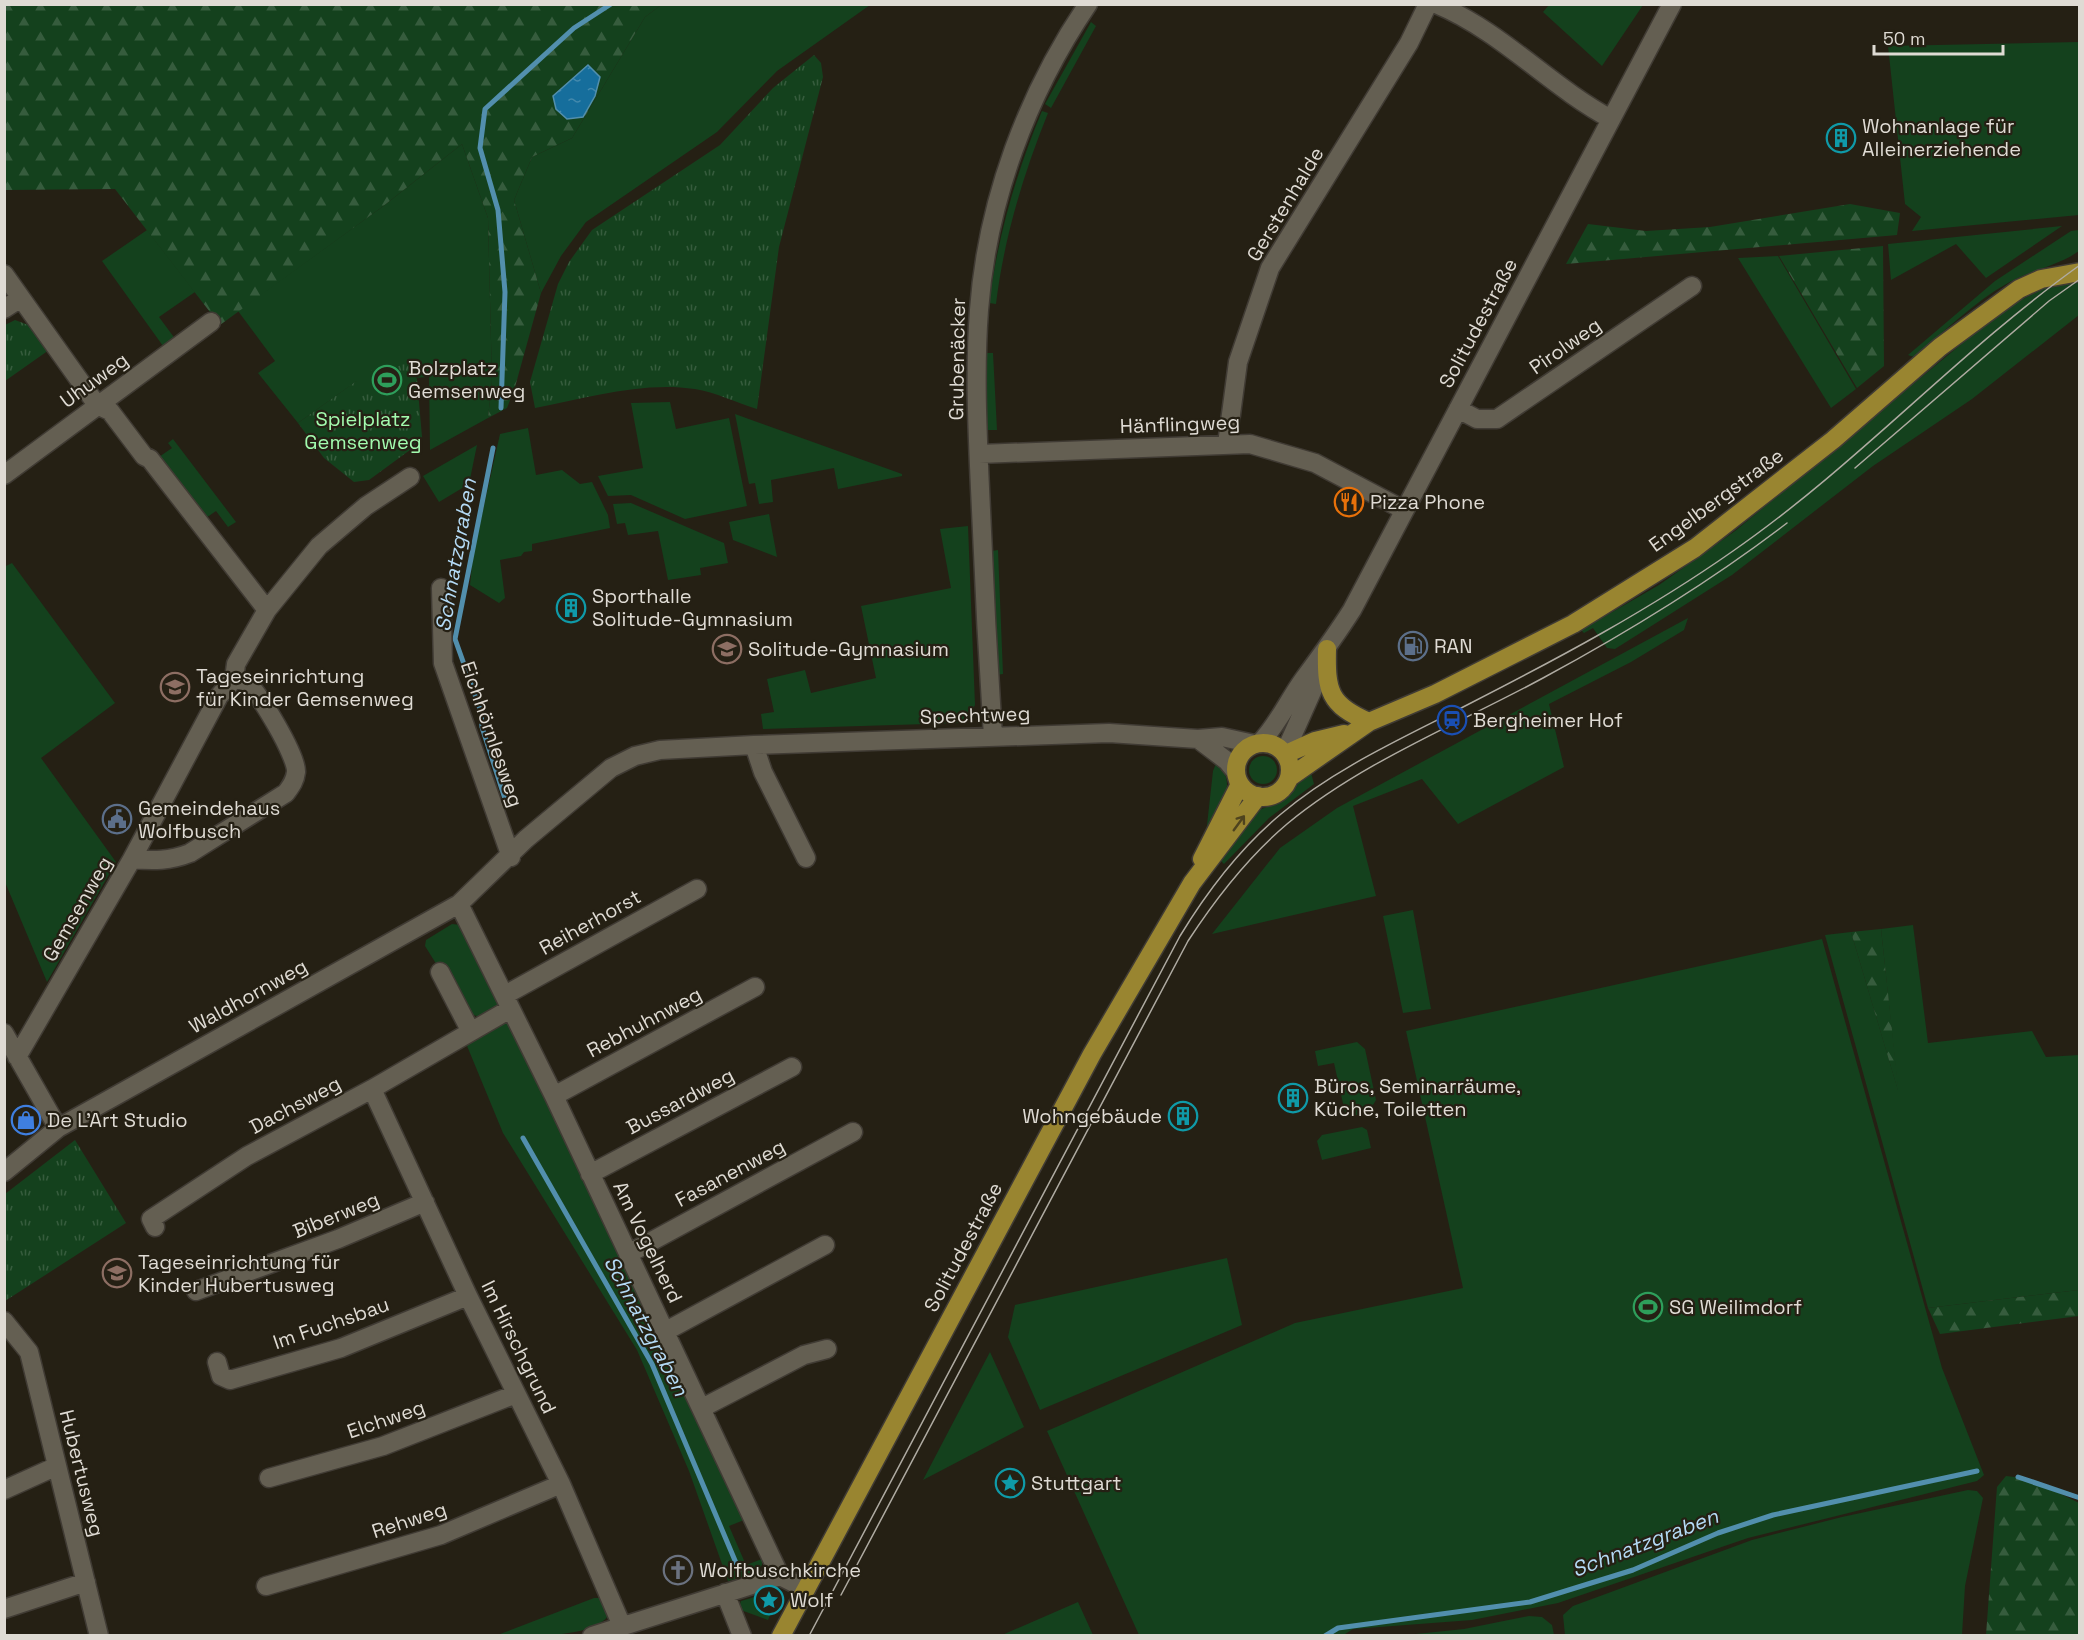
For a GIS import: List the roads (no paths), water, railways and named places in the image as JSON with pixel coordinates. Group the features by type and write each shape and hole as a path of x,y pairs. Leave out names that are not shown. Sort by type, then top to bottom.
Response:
{"main road":[{"name":"Engelbergstraße","path":"1285,753 1362,726 1435,694 1573,624 1695,548 1833,440 1940,347 2019,289 2041,279 2079,272"},
{"path":"1324,654 1331,694 1362,726"},
{"name":"Engelbergstraße","path":"1290,777 1362,726"},
{"path":"1257,743 1274,744 1285,753 1290,765 1290,777 1278,793 1258,796 1251,794 1238,778 1241,755 1257,743"},
{"name":"Solitudestraße","path":"1192,883 1238,778"},
{"name":"Solitudestraße","path":"781,1635 1083,1070 1192,883 1258,796"}],"street":[{"name":"Grubenäcker","path":"993,737 979,454 977,350 979,307 984,269 1000,197 1018,135 1066,36 1088,4"},
{"name":"Gerstenhalde","path":"1227,444 1238,362 1270,268 1409,43 1428,4"},
{"path":"1437,4 1489,31 1565,92 1611,119"},
{"name":"Solitudestraße","path":"1257,743 1269,733 1352,610 1672,4"},
{"path":"4,274 97,405 110,411 144,456 150,459 267,610"},
{"name":"Pirolweg","path":"1458,409 1477,419 1497,419 1692,286"},
{"path":"4,309 21,298"},
{"name":"Uhuweg","path":"4,476 211,322"},
{"name":"Hänflingweg","path":"979,454 1250,444 1315,463 1404,510"},
{"name":"Gemsenweg","path":"17,1057 132,859 219,696 234,679 236,664 267,610 319,546 366,506 410,477"},
{"name":"Eichhörnlesweg","path":"441,588 443,663 511,856"},
{"name":"Solitudestraße","path":"1285,753 1314,687 1324,654"},
{"path":"132,859 156,861 177,858 190,853 286,793 294,783 297,770 293,757 256,692 245,680 234,679"},
{"name":"Spechtweg","path":"511,856 526,839 611,768 635,756 660,750 1109,733 1198,739 1222,737 1257,743"},
{"path":"1198,739 1227,761 1238,778"},
{"path":"754,745 763,772 806,858"},
{"name":"Waldhornweg","path":"4,1172 58,1128 459,904 511,856"},
{"name":"Reiherhorst","path":"508,1002 697,889"},
{"name":"Am Vogelherd","path":"459,904 554,1096 780,1576"},
{"path":"440,972 470,1030"},
{"name":"Rebhuhnweg","path":"554,1096 755,987"},
{"name":"Dachsweg","path":"155,1227 151,1219 247,1156 372,1089 470,1030 508,1002"},
{"path":"4,1033 58,1128"},
{"name":"Bussardweg","path":"590,1174 792,1067"},
{"name":"Im Hirschgrund","path":"372,1089 468,1296 561,1484 622,1626"},
{"name":"Fasanenweg","path":"628,1254 853,1132"},
{"name":"Biberweg","path":"196,1291 327,1244 425,1202"},
{"path":"666,1331 825,1245"},
{"name":"Im Fuchsbau","path":"217,1362 221,1376 230,1380 341,1348 468,1296"},
{"name":"Hubertusweg","path":"7,1326 29,1352 99,1635"},
{"path":"702,1408 804,1355 827,1349"},
{"name":"Elchweg","path":"269,1478 383,1446 516,1394"},
{"path":"4,1490 57,1466"},
{"name":"Rehweg","path":"266,1586 441,1535 561,1484"},
{"path":"592,1635 780,1576 806,1589"},
{"path":"4,1609 86,1582"},
{"path":"725,1593 741,1634"}],"water":[{"path":"588,65 600,77 595,96 583,117 567,119 556,109 553,96"}],"waterway":[{"name":"Schnatzgraben","path":"501,408 505,292 498,210 480,148 485,109 574,28 611,4"},
{"name":"Schnatzgraben","path":"493,448 455,639 481,712 482,727 507,805"},
{"name":"Schnatzgraben","path":"523,1138 652,1364 739,1570"},
{"name":"Schnatzgraben","path":"1325,1636 1338,1628 1530,1602 1633,1570 1718,1533 1773,1515 1977,1471"},
{"name":"Schnatzgraben","path":"2018,1477 2080,1498"}],"tram line":[{"path":"809,1636 1180,936 1213,886 1238,855 1281,814 1324,782 1395,741 1603,632 1669,593 1733,551 1779,518 1992,334 2080,265"},
{"path":"1855,468 2049,301 2080,279"},
{"path":"841,1595 1188,941 1221,894 1246,864 1287,824 1347,782 1411,745 1543,678 1606,643 1698,586 1787,523"}],"place":[{"name":"Wohnanlage für Alleinerziehende","path":"1841,138"},
{"name":"Bolzplatz Gemsenweg","path":"387,380"},
{"name":"Pizza Phone","path":"1349,502"},
{"name":"Sporthalle Solitude-Gymnasium","path":"571,608"},
{"name":"RAN","path":"1413,646"},
{"name":"Solitude-Gymnasium","path":"727,649"},
{"name":"Tageseinrichtung für Kinder Gemsenweg","path":"175,687"},
{"name":"Bergheimer Hof","path":"1452,720"},
{"name":"Gemeindehaus Wolfbusch","path":"117,819"},
{"name":"Büros, Seminarräume, Küche, Toiletten","path":"1293,1098"},
{"name":"Wohngebäude","path":"1183,1116"},
{"name":"De L'Art Studio","path":"26,1120"},
{"name":"Tageseinrichtung für Kinder Hubertusweg","path":"117,1273"},
{"name":"SG Weilimdorf","path":"1648,1307"},
{"name":"Stuttgart","path":"1010,1483"},
{"name":"Wolfbuschkirche","path":"678,1570"},
{"name":"Wolf","path":"769,1600"}],"park label":[{"name":"Spielplatz Gemsenweg","path":"363,430"}]}
